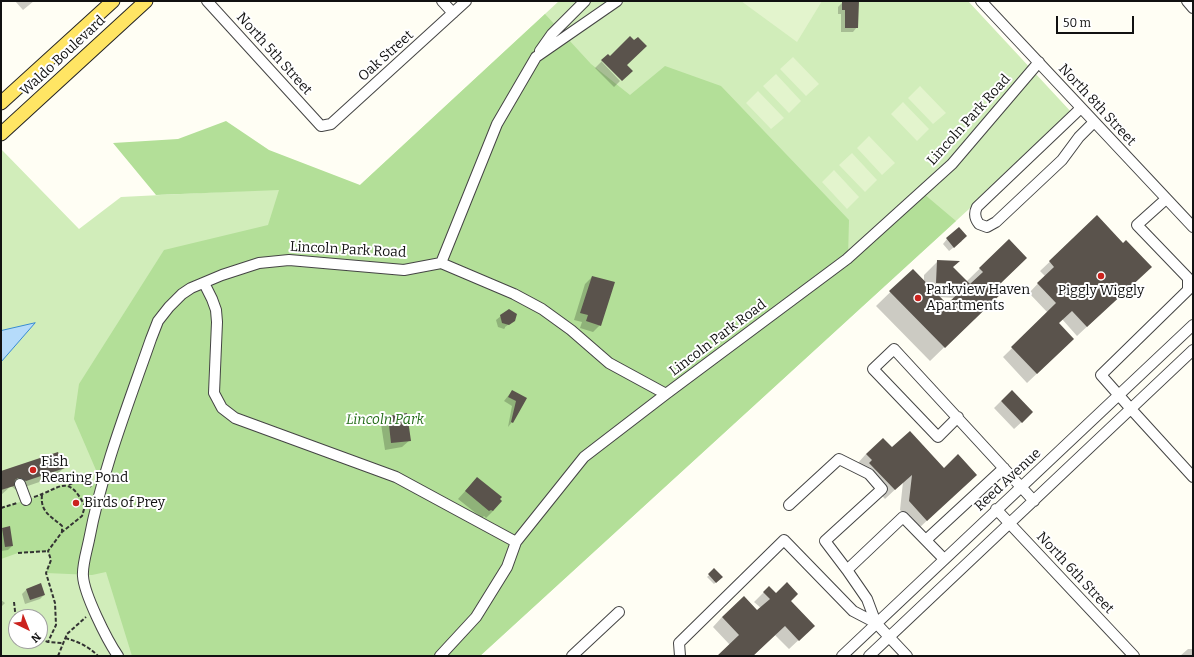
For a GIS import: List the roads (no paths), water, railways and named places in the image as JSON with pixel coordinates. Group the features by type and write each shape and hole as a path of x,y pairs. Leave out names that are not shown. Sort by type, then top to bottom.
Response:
{"main road":[{"name":"Waldo Boulevard","path":"1,103 113,1"},
{"name":"Waldo Boulevard","path":"1,134 146,1"}],"street":[{"name":"North 5th Street","path":"207,1 321,126"},
{"path":"442,1 453,14"},
{"name":"Oak Street","path":"321,126 331,124 466,1"},
{"path":"585,1 552,34 536,57 497,124 441,263 514,294 542,309 571,330 608,363 666,394"},
{"path":"536,57 617,1"},
{"name":"North 8th Street","path":"981,1 1193,227"},
{"path":"1186,1 1193,8"},
{"name":"Lincoln Park Road","path":"440,656 476,617 507,567 516,542 584,457 847,259 952,164 1038,62"},
{"path":"1081,108 975,210 975,217 979,224 987,228 996,222 1062,160 1079,137 1094,122"},
{"path":"1166,199 1137,225 1188,278 1188,290 1101,375 1118,396 1193,477"},
{"name":"Lincoln Park Road","path":"118,656 111,646 94,609 84,584 82,574 104,476 151,339 158,321 169,307 182,294 191,288 233,271 259,263 289,260 404,270 441,263"},
{"path":"204,283 216,310 217,322 214,393 222,408 235,418 396,477 516,542"},
{"name":"Reed Avenue","path":"842,656 944,558 1193,325"},
{"path":"958,417 938,437 873,369 894,348 958,417 1034,501"},
{"path":"869,656 1192,353"},
{"path":"789,505 839,459 869,474 882,489 825,541 867,599 876,623"},
{"path":"926,540 1004,468"},
{"path":"20,484 26,500"},
{"name":"North 6th Street","path":"996,510 1134,656"},
{"path":"847,570 903,517 944,558"},
{"path":"680,656 679,643 784,540 853,611 876,623 907,656"},
{"path":"572,656 619,612"}],"water":[{"path":"35,323 1,362 1,331"}],"place":[{"name":"Piggly Wiggly","path":"1101,276"},
{"name":"Parkview Haven Apartments","path":"918,298"},
{"name":"Fish Rearing Pond","path":"33,470"},
{"name":"Birds of Prey","path":"76,503"}],"park label":[{"name":"Lincoln Park","path":"385,420"}]}
